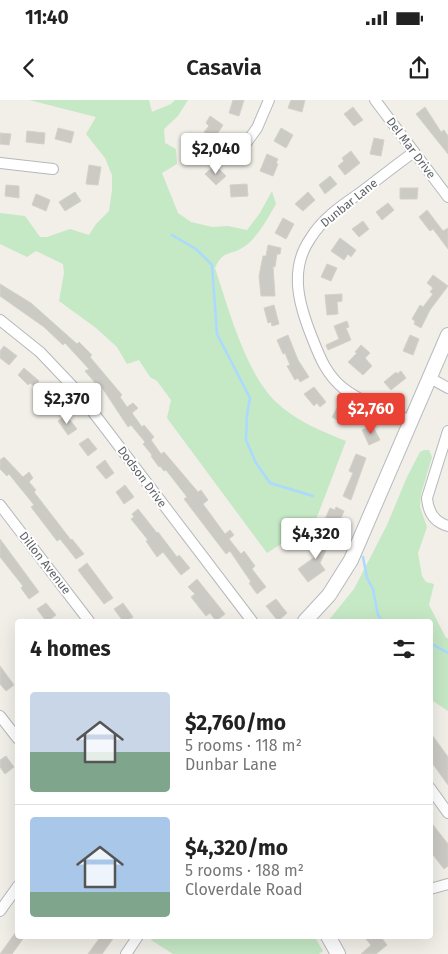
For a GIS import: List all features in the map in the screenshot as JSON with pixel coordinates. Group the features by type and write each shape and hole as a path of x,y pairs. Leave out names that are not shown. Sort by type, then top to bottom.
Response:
{"street":[{"path":"241,150 257,128 269,100"},
{"name":"Del Mar Drive","path":"375,100 448,197"},
{"name":"Dunbar Lane","path":"411,421 354,395 336,381 321,361 302,313 298,274 304,252 320,225 333,213 414,152"},
{"path":"0,163 53,169"},
{"name":"Dodson Drive","path":"0,320 40,352 77,391 250,619"},
{"path":"307,619 329,595 351,560 448,335"},
{"path":"430,378 448,388"},
{"path":"448,431 427,498 428,508 432,516 440,523 448,526"},
{"name":"Dillon Avenue","path":"0,505 88,619"},
{"path":"0,716 15,735"},
{"path":"433,792 448,813"},
{"path":"433,887 448,884"},
{"path":"0,911 15,890"},
{"path":"126,954 136,939"},
{"path":"330,939 338,954"}],"green space":[{"path":"29,100 149,100 152,112 171,104 175,100 188,100 178,116 164,129 165,143 176,149 177,164 162,173 178,213 191,222 212,227 228,226 247,230 260,213 272,191 276,204 266,222 248,244 221,258 215,268 239,339 247,358 265,390 292,415 346,441 314,525 305,543 292,537 267,553 167,418 171,400 157,381 150,377 139,360 127,364 117,347 96,328 59,301 64,273 63,264 36,251 27,257 0,244 0,213 25,216 40,237 47,237 70,229 89,235 96,224 109,211 112,175 105,158 86,134 96,117"},
{"path":"429,450 432,457 421,494 420,507 427,527 418,553 422,576 426,582 434,584 429,605 446,638 448,638 448,711 433,701 433,619 330,619 354,589 387,525 407,477 420,452"},
{"path":"316,939 323,951 319,954 173,954 151,940"}],"building":[{"path":"233,100 244,100 239,116 229,113"},
{"path":"291,100 305,100 302,112 288,108"},
{"path":"353,107 363,120 354,126 344,114"},
{"path":"425,107 441,132 444,130 448,136 448,154 416,114"},
{"path":"210,116 223,125 214,139 204,132 209,126 206,123"},
{"path":"58,128 74,132 71,143 55,139"},
{"path":"281,128 293,135 286,148 274,141"},
{"path":"27,131 45,133 44,144 26,142"},
{"path":"0,133 11,134 9,145 0,144"},
{"path":"374,138 384,140 381,156 370,154"},
{"path":"351,151 360,163 345,175 338,166 344,161 342,158"},
{"path":"267,154 278,159 273,176 260,171"},
{"path":"89,165 101,167 98,185 86,184"},
{"path":"215,165 226,176 216,185 205,174"},
{"path":"330,176 337,184 325,194 319,185"},
{"path":"247,184 248,196 231,197 230,185"},
{"path":"6,185 19,186 19,198 5,196"},
{"path":"400,188 418,188 417,199 400,199"},
{"path":"75,192 81,201 65,211 59,202"},
{"path":"308,192 315,200 303,211 295,204"},
{"path":"36,194 50,200 46,211 32,205"},
{"path":"388,203 394,210 382,220 376,212"},
{"path":"427,210 443,231 448,228 448,249 433,229 430,231 419,217"},
{"path":"283,218 294,224 286,239 275,233"},
{"path":"363,221 369,229 359,237 352,229"},
{"path":"340,238 356,250 351,257 348,254 344,260 331,251"},
{"path":"268,245 281,248 280,254 277,254 275,267 273,266 275,296 261,296 259,276 263,256 266,256"},
{"path":"327,264 337,268 331,281 321,277"},
{"path":"433,275 448,286 430,310 421,328 414,324 415,321 412,319 420,305 423,307 433,294 430,292 433,288 427,283"},
{"path":"0,284 31,303 92,355 90,357 122,395 120,397 127,407 133,403 138,408 132,413 142,427 144,425 154,437 151,440 161,454 164,452 198,492 201,490 208,500 203,504 225,534 230,530 234,535 229,539 241,554 244,551 255,566 252,569 266,587 257,594 230,551 226,554 184,499 187,497 166,470 164,471 159,467 151,456 143,444 145,442 131,425 128,427 99,383 97,385 85,371 89,369 65,343 63,345 44,327 0,296"},
{"path":"342,294 342,301 337,302 338,314 327,315 325,295"},
{"path":"274,305 279,324 272,326 271,322 268,323 264,308"},
{"path":"347,321 349,327 346,328 351,340 328,350 326,345 339,339 334,326"},
{"path":"288,335 298,360 309,377 300,382 298,378 295,380 287,366 290,365 277,340"},
{"path":"410,335 419,339 413,355 403,351"},
{"path":"361,345 370,353 365,358 372,366 363,375 348,362 357,353 355,352"},
{"path":"4,346 17,356 9,365 0,358 0,351"},
{"path":"24,368 39,381 34,386 30,383 28,385 18,375"},
{"path":"401,371 406,378 391,390 384,382 396,372 397,374"},
{"path":"314,387 326,402 320,407 317,403 314,406 304,394"},
{"path":"49,390 62,404 56,409 53,405 51,407 41,396"},
{"path":"337,408 350,415 344,424 332,417"},
{"path":"66,415 77,429 68,435 58,421"},
{"path":"372,425 380,440 369,445 362,430"},
{"path":"88,438 97,449 88,456 79,444"},
{"path":"356,454 366,458 351,500 343,496 353,473 349,471"},
{"path":"4,457 23,477 29,472 33,478 29,482 36,490 34,492 84,554 76,559 60,539 57,541 31,507 34,505 9,474 7,476 0,469 0,460"},
{"path":"105,460 114,473 106,479 96,467"},
{"path":"125,485 134,497 124,504 116,492"},
{"path":"336,507 344,511 338,525 325,519 330,508 335,510"},
{"path":"138,509 177,557 179,555 190,568 181,575 163,552 157,557 146,541 148,540 131,519 134,517 132,514"},
{"path":"321,535 331,540 320,563 325,570 308,582 298,569 319,554 313,551"},
{"path":"0,539 39,592 29,599 21,588 23,586 0,557"},
{"path":"87,563 113,598 104,604 78,570"},
{"path":"197,579 225,614 219,619 214,619 210,613 206,616 191,597 195,594 188,587"},
{"path":"276,599 287,613 280,619 276,619 266,606"},
{"path":"46,603 56,615 51,619 44,619 37,609"},
{"path":"123,603 133,617 122,619 114,609"},
{"path":"0,666 14,685 6,691 0,684"},
{"path":"433,736 448,757 448,785 433,764"},
{"path":"6,756 14,767 5,774 0,767 0,760"},
{"path":"433,825 448,844 448,866 444,869 433,855"},
{"path":"15,933 15,939 23,939 12,954 0,954"},
{"path":"99,939 113,939 102,954 88,954"},
{"path":"366,939 382,939 387,945 376,954 361,954 371,945"}],"waterway":[{"path":"172,235 196,249 212,265 217,334 250,398 246,440 256,463 270,483 313,496"},
{"path":"363,557 367,578 373,589 378,615 381,619"},
{"path":"433,645 448,653"}]}
